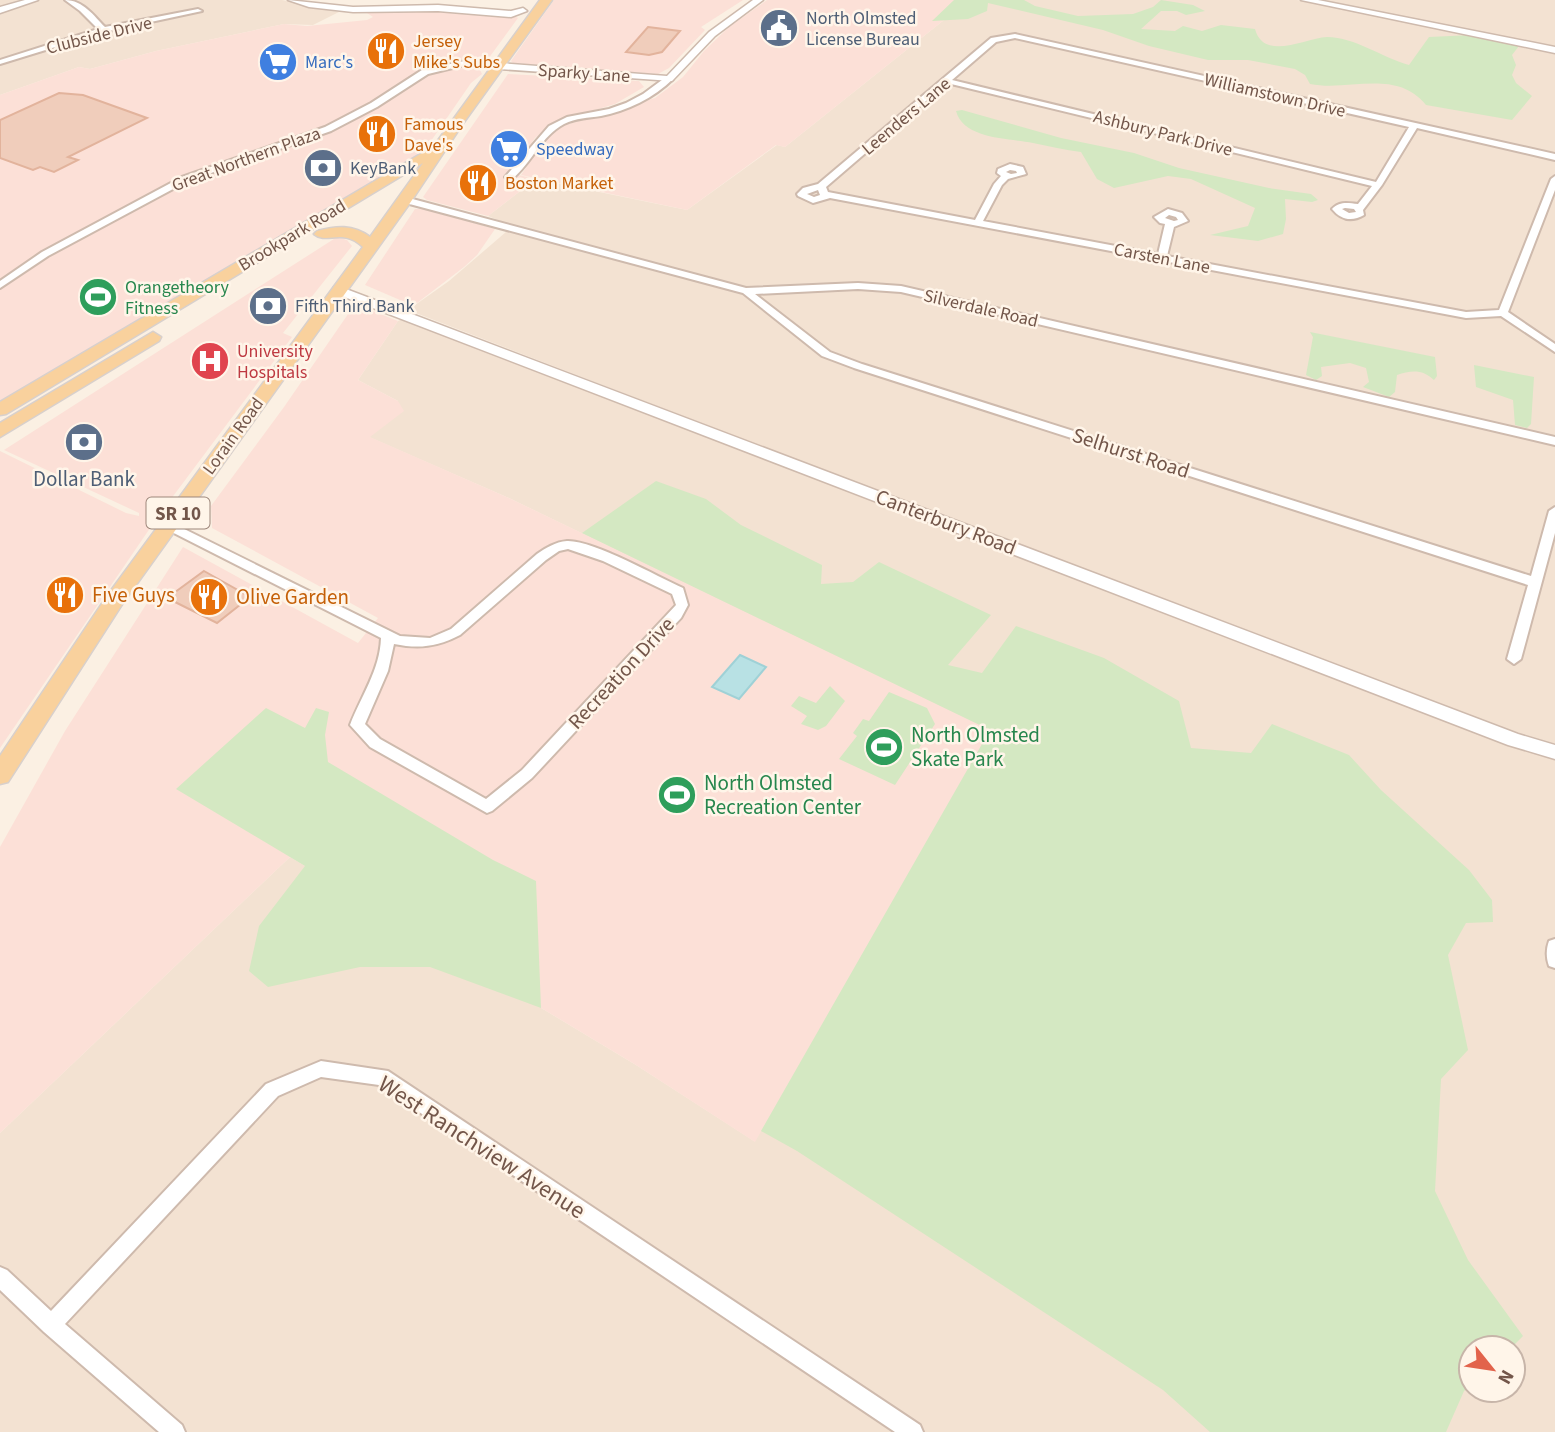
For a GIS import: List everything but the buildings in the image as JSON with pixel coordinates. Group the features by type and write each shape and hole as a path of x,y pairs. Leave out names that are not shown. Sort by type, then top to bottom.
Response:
{"main road":[{"name":"Lorain Road","path":"0,775 114,601 405,200 493,66 546,0"},
{"name":"Brookpark Road","path":"0,411 441,146"},
{"name":"Brookpark Road","path":"0,431 424,171"},
{"path":"322,234 350,230 359,234 371,246"}],"street":[{"path":"0,8 20,0"},
{"path":"0,8 34,0"},
{"path":"69,0 83,9 103,30"},
{"path":"292,0 321,8 353,12 414,8 511,14 523,11"},
{"path":"314,0 348,6 435,3 537,12"},
{"path":"509,177 522,168 544,133 560,123 606,112 653,93 712,34 759,0"},
{"path":"1305,0 1555,50"},
{"name":"Clubside Drive","path":"0,62 103,30 198,11"},
{"name":"Williamstown Drive","path":"995,40 1014,36 1555,157"},
{"name":"Leenders Lane","path":"824,191 995,40"},
{"name":"Sparky Lane","path":"493,66 669,79"},
{"name":"Great Northern Plaza","path":"0,285 45,254 185,179 328,129 421,76 452,69 493,66"},
{"name":"Ashbury Park Drive","path":"947,81 1378,186"},
{"path":"1359,209 1378,186 1414,126"},
{"path":"976,224 998,184 1006,176"},
{"path":"1555,179 1503,313 1555,349"},
{"name":"Carsten Lane","path":"824,191 976,224 1466,315 1503,313"},
{"name":"Silverdale Road","path":"405,200 746,290 858,286 901,289 1555,441"},
{"path":"1162,258 1170,224"},
{"name":"Canterbury Road","path":"338,290 1514,740 1555,752"},
{"name":"Selhurst Road","path":"746,290 826,354 858,366 1534,582"},
{"path":"1514,659 1555,511"},
{"name":"Recreation Drive","path":"168,526 397,640 425,643 456,633 485,611 545,552 560,546 584,550 678,591 682,605 677,615 527,774 487,807 374,743 357,725 362,708 386,663 388,636"},
{"path":"1555,946 1555,961"},
{"name":"West Ranchview Avenue","path":"51,1325 272,1090 321,1069 382,1077 913,1432"},
{"path":"0,1277 51,1325 175,1432"}],"shaded area":[{"path":"0,0 282,0 339,12 313,25 284,24 156,51 90,69 79,67 0,95"},
{"path":"554,0 743,0 701,27 705,30 669,68 658,74 513,63 511,61"},
{"path":"767,0 969,0 785,147 776,145 687,210 521,175 548,135 559,127 655,98 683,77 704,51 729,27"},
{"path":"969,0 1297,0 1555,51 1555,748 408,310 449,281 513,226 488,216 536,179 687,210 777,145 785,147"},
{"path":"1314,0 1555,0 1555,48"},
{"path":"416,9 512,15 518,18 480,70 482,74 471,83 431,141 420,152 405,164 233,268 0,405 0,95 79,67 90,69 156,51 284,24 307,26 367,20 373,17 367,13"},
{"path":"508,74 639,81 644,87 615,104 555,122 535,138 510,173 536,179 488,216 427,200 423,197"},
{"path":"415,209 425,209 495,229 477,255 464,267 417,303 407,303 365,285"},
{"path":"337,237 347,240 352,246 283,333 292,337 159,515 0,748 0,451 126,513 139,516 139,513 4,450"},
{"path":"355,304 398,321 358,380 398,401 404,411 370,437 511,499 991,730 755,1142 636,1065 290,857 0,1133 0,847 65,731 183,547 358,643 378,618 212,528 211,506"},
{"path":"404,318 1504,744 1555,757 1555,1432 0,1432 0,1133 290,857 636,1065 754,1141 990,731 511,499 369,437 398,401 358,380 398,321"}],"green space":[{"path":"954,0 1024,0 1035,6 1078,16 1133,14 1153,7 1161,0 1193,5 1205,11 1186,15 1177,11 1161,11 1141,29 1175,31 1183,26 1202,31 1221,25 1255,29 1260,39 1276,46 1318,38 1337,38 1409,65 1429,37 1472,35 1519,46 1512,55 1516,65 1512,75 1516,83 1532,96 1512,120 1426,105 1401,87 1386,84 1310,84 1305,75 1295,69 1248,60 1208,60 1149,46 1103,30 988,3 987,11 968,19 932,21"},
{"path":"962,110 1061,138 1134,153 1179,168 1269,188 1311,194 1318,200 1312,202 1285,199 1286,219 1283,234 1258,241 1210,235 1248,226 1255,208 1191,179 1168,176 1114,188 1097,179 1081,152 978,133 968,128 961,120 956,111"},
{"path":"1310,332 1435,357 1437,376 1434,380 1417,372 1397,375 1395,392 1389,397 1363,387 1369,382 1366,368 1350,363 1321,367 1322,376 1316,380 1306,375 1313,337"},
{"path":"1474,365 1534,377 1531,424 1527,428 1515,425 1513,400 1476,387"},
{"path":"656,481 706,499 741,525 822,565 821,584 853,582 879,562 991,615 948,665 982,673 1016,626 1104,658 1179,701 1191,748 1251,753 1272,724 1349,755 1381,790 1469,870 1492,900 1493,922 1466,923 1448,955 1468,1050 1441,1079 1435,1191 1468,1260 1522,1334 1457,1334 1458,1404 1446,1432 1210,1432 1163,1390 797,1151 761,1131 990,730 582,533"},
{"path":"830,686 845,701 826,726 818,730 801,724 807,716 791,706 799,696 816,703"},
{"name":"North Olmsted Skate Park","path":"889,692 927,708 935,724 895,785 839,759 857,736 853,733 863,719 869,721"},
{"path":"266,708 305,728 316,708 329,712 325,735 328,762 493,860 536,881 541,1008 430,967 360,967 268,987 249,971 259,926 305,866 176,789"}],"water":[{"path":"740,655 766,667 739,699 712,687"}],"place":[{"name":"North Olmsted License Bureau","path":"779,28"},
{"name":"Jersey Mike's Subs","path":"386,51"},
{"name":"Marc's","path":"278,62"},
{"name":"Famous Dave's","path":"377,134"},
{"name":"Speedway","path":"509,149"},
{"name":"KeyBank","path":"323,168"},
{"name":"Boston Market","path":"478,183"},
{"name":"Orangetheory Fitness","path":"98,297"},
{"name":"Fifth Third Bank","path":"268,306"},
{"name":"University Hospitals","path":"210,361"},
{"name":"Dollar Bank","path":"84,442"},
{"name":"Five Guys","path":"65,595"},
{"name":"Olive Garden","path":"209,597"},
{"name":"North Olmsted Skate Park","path":"884,747"},
{"name":"North Olmsted Recreation Center","path":"677,795"}]}
